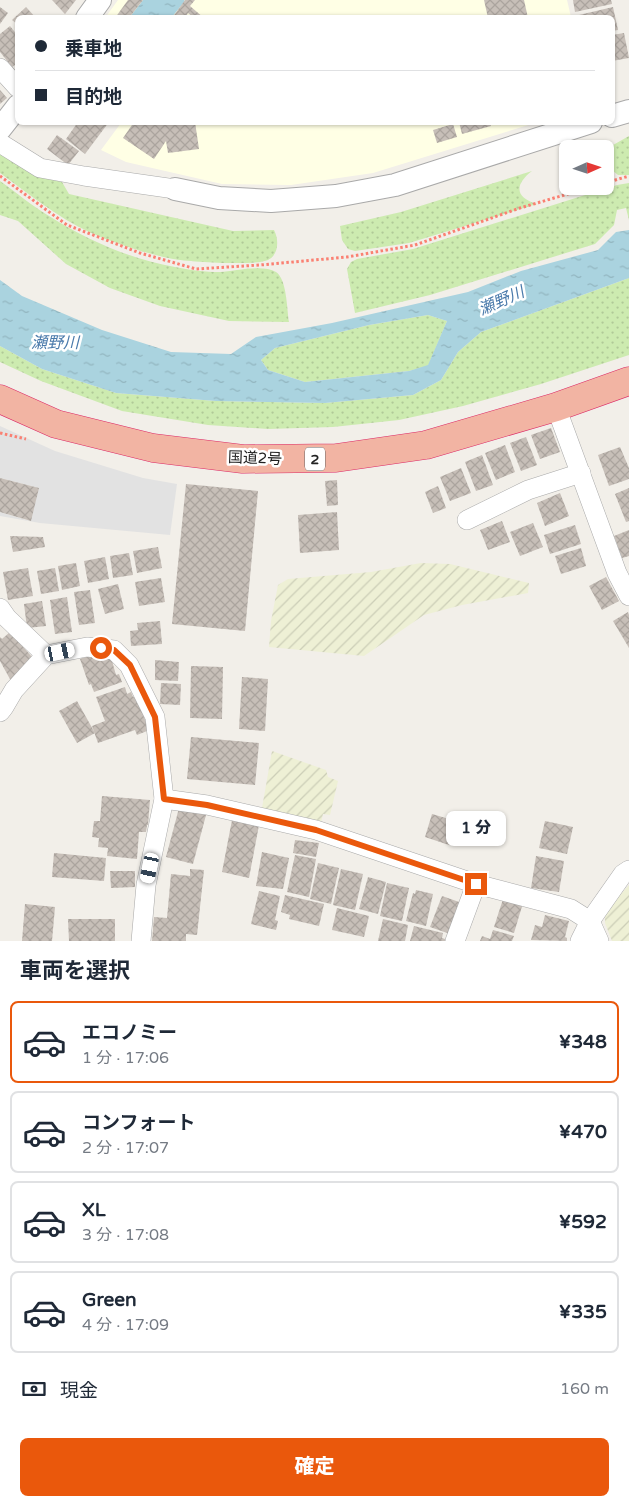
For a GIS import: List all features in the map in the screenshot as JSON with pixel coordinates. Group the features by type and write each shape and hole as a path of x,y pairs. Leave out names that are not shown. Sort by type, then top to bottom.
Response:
{"highway":[{"name":"国道2号","path":"0,399 56,424 152,448 243,460 336,458 426,445 556,407 629,381"}],"street":[{"path":"89,15 100,0"},
{"path":"0,68 15,85"},
{"path":"0,129 15,110"},
{"path":"615,115 629,110"},
{"path":"0,143 40,168 175,189 219,198 271,201 336,196 395,185 582,125"},
{"path":"556,407 616,573 629,596"},
{"path":"468,520 528,490 581,473"},
{"path":"0,608 7,618 46,655"},
{"path":"0,712 14,690 46,655 87,647 114,650 130,665 155,717 164,799 146,885 141,941"},
{"path":"164,799 207,805 316,830 476,884 571,909 590,921 599,941"},
{"path":"580,941 590,921 623,874 629,870"},
{"path":"455,941 476,884"}],"path":[{"path":"0,176 67,225 140,253 196,269 348,257 415,245 520,208 564,195"},
{"path":"614,180 629,176"}],"shaded area":[{"path":"118,0 567,0 571,15 107,15"},
{"path":"120,125 529,125 373,173 291,185 222,184 126,162 101,150"},
{"path":"0,426 55,451 143,478 177,484 170,535 40,523 0,516 0,512 30,521 39,488 0,478"},
{"path":"421,563 450,564 529,583 528,593 462,605 424,615 364,656 269,647 271,621 278,585 288,579 371,572"},
{"path":"272,751 326,770 328,777 338,781 330,815 323,814 321,823 262,808"},
{"path":"629,885 629,941 612,941 605,923 605,912"}],"green space":[{"path":"629,136 629,175 618,175 614,172 614,144"},
{"path":"0,152 39,176 62,182 69,194 233,231 274,230 277,238 276,251 272,258 261,262 222,263 173,259 120,244 89,232 66,219 43,205 0,173"},
{"path":"532,171 522,181 520,190 524,198 537,204 409,243 355,251 348,249 342,240 340,226 401,212"},
{"path":"0,181 36,208 63,225 125,254 198,271 220,272 264,268 276,272 280,276 284,288 289,322 229,321 160,306 110,288 66,264 18,221 0,215"},
{"path":"629,183 629,220 626,208 617,210 614,225 595,244 430,295 355,313 347,269 351,262 357,259 413,249 585,195 614,195 614,186"},
{"path":"629,278 629,355 541,384 463,406 399,420 333,427 268,429 208,425 122,411 41,381 0,362 0,346 42,369 116,393 216,401 325,403 413,395 441,380 458,352 481,332"},
{"path":"428,315 447,321 428,366 409,371 305,382 268,370 261,360 275,348 369,325"}],"water":[{"path":"143,0 185,1 174,15 131,15"},
{"name":"瀬野川","path":"629,230 629,278 481,332 458,352 441,380 413,395 325,403 216,401 116,393 42,369 0,346 0,280 22,296 102,330 171,352 231,354 256,337 332,323 468,292 521,271 598,250 616,232","holes":["428,315 447,321 428,365 409,371 305,382 268,370 261,360 275,348 369,325"]}],"building":[{"path":"52,0 76,0 65,14"},
{"path":"128,0 143,0 131,15 117,15"},
{"path":"185,0 195,0 190,6 200,15 190,15 188,13 187,15 174,15"},
{"path":"484,0 524,0 527,15 487,15"},
{"path":"573,0 611,0 612,4 575,12"},
{"path":"0,7 8,13 0,24"},
{"path":"26,7 33,15 17,15"},
{"path":"613,7 615,15 579,15"},
{"path":"615,16 618,30 615,30"},
{"path":"10,26 15,32 15,65 12,67 0,52 0,34"},
{"path":"624,33 629,58 615,60 615,34"},
{"path":"0,90 7,98 0,104"},
{"path":"76,125 107,125 85,154 66,139"},
{"path":"132,125 195,125 199,149 168,153 166,141 154,159 123,138"},
{"path":"453,125 457,137 437,143 433,130"},
{"path":"460,125 491,125 491,126 462,134"},
{"path":"57,135 79,151 68,165 47,149"},
{"path":"551,428 560,452 540,459 531,435"},
{"path":"526,437 537,465 521,471 510,443"},
{"path":"505,445 515,472 496,480 485,453"},
{"path":"620,447 629,468 629,479 609,486 598,455"},
{"path":"482,455 493,485 476,491 465,462"},
{"path":"461,468 471,493 450,501 440,477"},
{"path":"0,478 39,488 31,521 0,512"},
{"path":"337,480 338,505 327,506 325,481"},
{"path":"186,484 258,491 245,631 172,624"},
{"path":"438,486 446,508 433,513 425,492"},
{"path":"629,488 629,521 626,522 615,494"},
{"path":"560,493 569,516 545,526 537,503"},
{"path":"337,512 339,550 300,553 298,515"},
{"path":"502,521 510,542 488,550 480,530"},
{"path":"533,523 543,547 520,556 510,532"},
{"path":"575,525 581,544 550,554 544,535"},
{"path":"629,530 629,556 622,558 614,536"},
{"path":"10,536 43,537 45,547 13,552"},
{"path":"158,547 162,568 137,573 133,551"},
{"path":"581,548 586,566 561,574 555,556"},
{"path":"129,553 133,575 113,578 110,556"},
{"path":"105,557 109,579 88,583 84,561"},
{"path":"76,563 80,586 62,590 58,566"},
{"path":"28,568 33,596 8,600 3,572"},
{"path":"55,568 59,591 41,594 37,571"},
{"path":"606,577 619,601 602,610 589,586"},
{"path":"161,578 165,602 139,606 135,582"},
{"path":"118,584 124,609 105,614 98,589"},
{"path":"90,590 95,623 79,625 74,592"},
{"path":"67,597 72,632 55,634 50,600"},
{"path":"42,601 46,626 27,628 24,604"},
{"path":"628,612 629,615 629,648 613,621"},
{"path":"160,621 162,644 131,646 130,631 138,630 137,623"},
{"path":"10,632 32,657 29,659 32,663 11,681 0,661 0,637 2,639"},
{"path":"102,652 110,654 116,675 119,674 122,682 94,692 91,684 89,685 80,659"},
{"path":"155,660 179,662 178,681 155,680"},
{"path":"191,666 223,667 222,719 190,718"},
{"path":"242,677 268,679 265,731 239,729"},
{"path":"161,683 181,684 180,705 160,704"},
{"path":"125,687 127,694 131,692 133,697 136,696 147,725 152,729 137,735 135,730 98,743 92,726 105,721 96,697"},
{"path":"77,701 95,733 77,743 59,711"},
{"path":"191,737 259,743 255,785 187,779"},
{"path":"102,796 150,800 146,832 139,832 137,859 107,856 108,848 98,847 99,838 92,837 94,821 100,821"},
{"path":"179,808 206,815 193,864 166,857"},
{"path":"432,814 456,821 449,845 425,837"},
{"path":"232,820 259,825 249,878 222,872"},
{"path":"545,821 573,827 567,854 539,848"},
{"path":"295,840 319,843 316,857 293,853"},
{"path":"262,852 289,858 283,889 256,886"},
{"path":"54,853 106,858 104,881 52,877"},
{"path":"295,855 316,859 309,897 287,892"},
{"path":"536,856 564,861 559,892 531,888"},
{"path":"318,863 339,868 331,904 310,899"},
{"path":"190,869 204,870 197,935 186,934 186,941 152,941 154,917 167,918 171,874 190,876"},
{"path":"341,869 363,874 355,910 333,905"},
{"path":"110,871 135,871 135,887 111,888"},
{"path":"368,877 386,882 378,914 359,909"},
{"path":"387,883 409,888 402,921 380,916"},
{"path":"416,890 433,894 426,926 406,921 413,893 415,894"},
{"path":"259,891 280,896 275,920 278,921 276,930 251,924"},
{"path":"285,895 324,904 319,926 289,919 290,915 281,912"},
{"path":"442,896 462,903 450,934 430,927"},
{"path":"504,896 523,903 514,933 494,927"},
{"path":"25,904 55,907 52,941 22,941"},
{"path":"337,908 369,916 364,937 332,930"},
{"path":"545,915 569,921 565,937 567,941 531,940 535,925 542,927"},
{"path":"68,919 115,919 115,941 69,941"},
{"path":"383,919 408,925 405,941 378,941"},
{"path":"414,926 443,933 442,938 445,941 410,941"},
{"path":"493,930 514,936 512,941 480,941 482,936 490,939"}],"route":[{"path":"101,648 114,650 130,665 155,717 164,799 207,805 316,830 476,884"}]}
